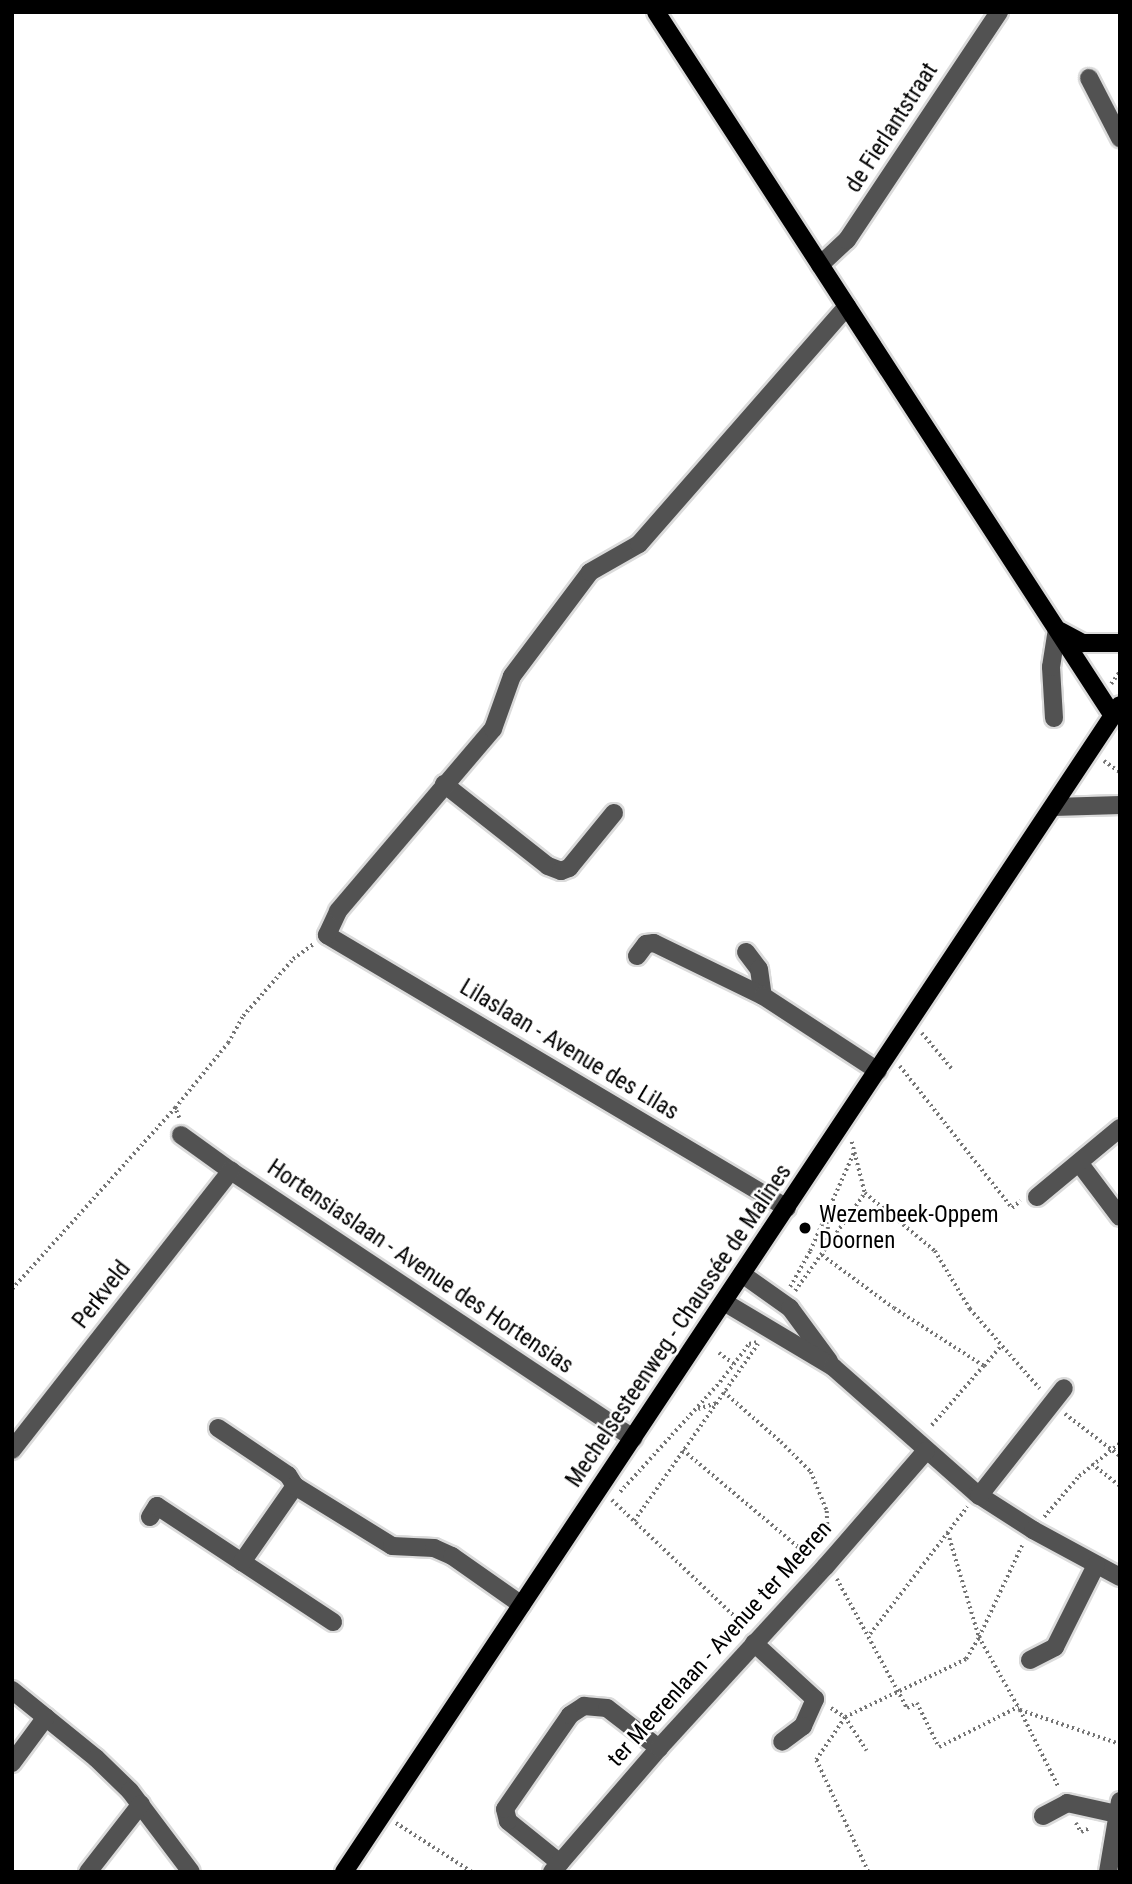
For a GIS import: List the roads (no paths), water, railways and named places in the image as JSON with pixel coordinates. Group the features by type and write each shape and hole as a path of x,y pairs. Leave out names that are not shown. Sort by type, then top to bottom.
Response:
{"main road":[{"path":"656,12 1057,629 1117,716"},
{"path":"1057,629 1083,643 1120,643"},
{"name":"Mechelsesteenweg - Chaussée de Malines","path":"344,1872 1117,716"}],"street":[{"name":"de Fierlantstraat","path":"820,265 847,240 999,12"},
{"path":"1089,78 1120,138"},
{"path":"614,813 569,868 561,871 548,866 444,784 493,729 512,676 590,572 639,544 846,306"},
{"path":"1054,718 1051,667 1057,629"},
{"name":"Lilaslaan - Avenue des Lilas","path":"444,784 338,911 327,935 786,1208"},
{"path":"1054,807 1120,805"},
{"path":"637,956 646,944 654,943 763,996 878,1071"},
{"path":"746,952 759,969 763,996"},
{"path":"1037,1197 1080,1164 1120,1128"},
{"name":"Hortensiaslaan - Avenue des Hortensias","path":"181,1135 633,1438"},
{"path":"1080,1164 1120,1217"},
{"name":"Perkveld","path":"12,1450 231,1171"},
{"path":"742,1274 790,1308 833,1367"},
{"path":"724,1302 833,1367 978,1495 1033,1530 1120,1577"},
{"path":"978,1495 1054,1405 1064,1388"},
{"path":"218,1428 288,1475 295,1486 392,1546 434,1548 452,1556 522,1605"},
{"name":"ter Meerenlaan - Avenue ter Meeren","path":"556,1868 659,1748 825,1567 921,1447"},
{"path":"242,1562 295,1486"},
{"path":"150,1517 157,1506 333,1622"},
{"path":"1030,1660 1055,1647 1096,1564"},
{"path":"756,1641 815,1699 803,1726 782,1742"},
{"path":"12,1690 96,1758 141,1804 191,1872"},
{"path":"556,1868 508,1821 505,1809 570,1716 584,1706 607,1708 659,1748"},
{"path":"12,1763 46,1717"},
{"path":"1043,1816 1067,1803 1119,1807 1108,1872"},
{"path":"88,1872 141,1804"}],"place":[{"name":"Wezembeek-Oppem Doornen","path":"805,1228"}]}
